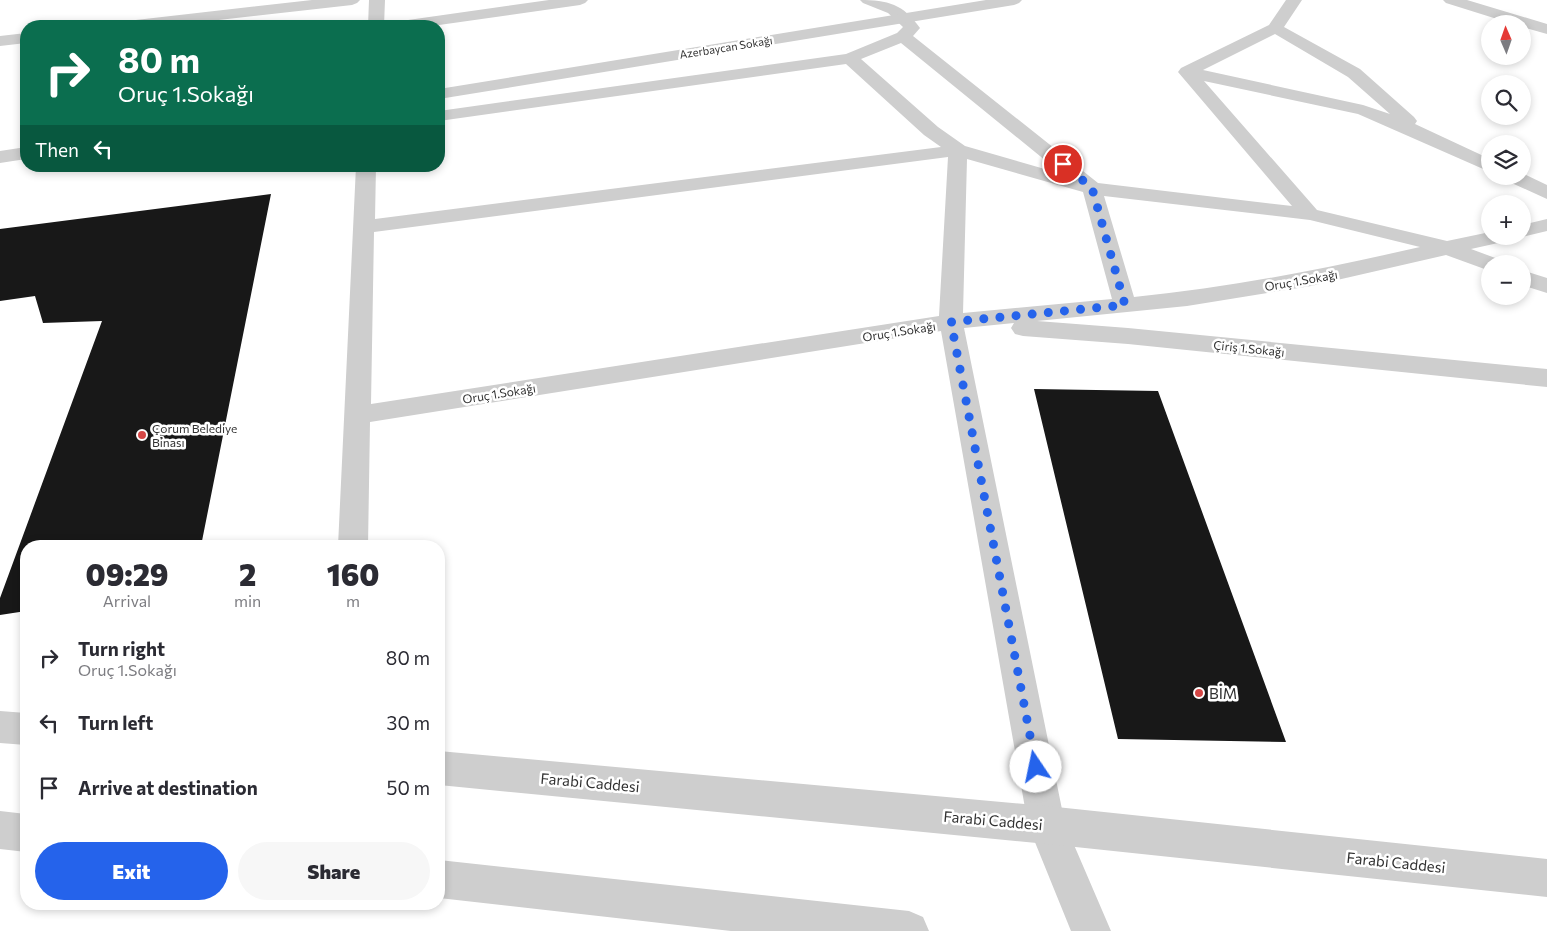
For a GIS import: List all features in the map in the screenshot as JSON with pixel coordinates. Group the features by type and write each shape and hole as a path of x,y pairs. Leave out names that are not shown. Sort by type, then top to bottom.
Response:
{"street":[{"path":"179,20 352,0"},
{"path":"376,0 376,20"},
{"path":"442,20 580,0"},
{"path":"868,0 900,21 1092,188 1125,305"},
{"name":"Azerbaycan Sokağı","path":"445,81 900,21 945,0"},
{"name":"Azerbaycan Sokağı","path":"445,93 900,21 1014,0"},
{"path":"1187,72 1275,28 1294,0"},
{"path":"1451,0 1547,29"},
{"path":"445,115 850,58 900,21"},
{"path":"1275,28 1354,73 1422,134"},
{"path":"0,41 20,39"},
{"path":"850,58 931,131 958,150 1092,188 1310,214 1448,248 1481,261"},
{"path":"1187,72 1363,110 1422,134 1481,162"},
{"path":"1187,72 1310,214"},
{"path":"365,227 958,150"},
{"path":"958,150 951,322 1047,825 1091,931"},
{"path":"0,157 20,154"},
{"path":"353,540 366,172"},
{"path":"1531,185 1547,193"},
{"path":"1531,229 1547,225"},
{"name":"Oruç 1.Sokağı","path":"358,415 951,322 1187,299 1311,279 1481,240"},
{"path":"1531,280 1547,286"},
{"name":"Çiriş 1.Sokağı","path":"951,322 1138,337 1547,378"},
{"path":"0,727 20,729"},
{"name":"Farabi Caddesi","path":"445,769 1047,825 1547,878"},
{"path":"0,830 20,832"},
{"path":"445,880 909,931"}],"building":[{"name":"Çorum Belediye Binası","path":"271,194 202,540 21,540 102,321 43,323 35,296 0,301 0,229"},
{"path":"1034,389 1158,391 1286,742 1118,739"},
{"name":"Çorum Belediye Binası","path":"20,544 20,612 0,615 0,598"}],"place":[{"name":"Çorum Belediye Binası","path":"142,435"},
{"name":"BİM","path":"1199,693"}],"route":[{"path":"1036,767 951,322 1125,305 1092,188 1063,164"}]}
